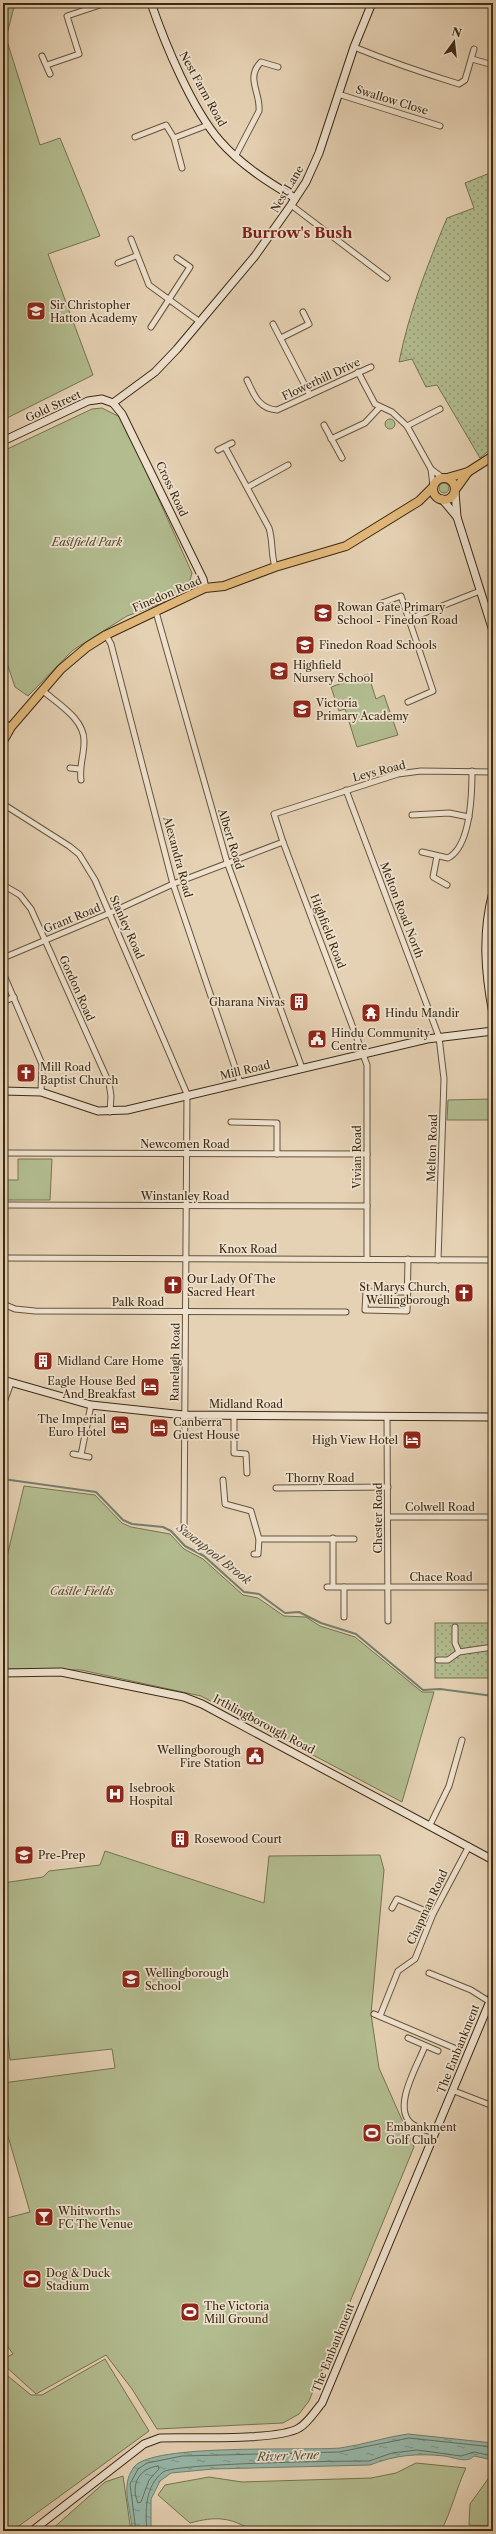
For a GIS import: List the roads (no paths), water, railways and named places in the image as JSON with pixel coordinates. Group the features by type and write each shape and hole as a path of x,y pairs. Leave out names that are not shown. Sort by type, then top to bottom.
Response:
{"main road":[{"name":"Nest Farm Road","path":"151,3 172,57 208,125 235,157 264,180 295,198"},
{"name":"Nest Lane","path":"113,403 155,372 200,322 255,256 306,182 319,154 354,47 372,3"},
{"name":"Gold Street","path":"3,441 88,401 102,399 113,403"},
{"name":"Cross Road","path":"113,403 130,426 203,579 204,588"},
{"path":"457,517 434,493 433,486 437,480 468,472 493,456"},
{"path":"440,499 451,497 468,472"},
{"path":"445,478 452,481 455,491 457,517 493,631"},
{"name":"Finedon Road","path":"3,741 11,727 42,690 77,656 106,635 204,588 224,586 276,567 346,546 419,501 433,486"},
{"name":"Finedon Road","path":"419,501 440,499"},
{"path":"493,892 485,933 485,964 493,1014"},
{"name":"Mill Road","path":"3,1091 40,1092 98,1110 110,1112 439,1037 493,1031"},
{"name":"Midland Road","path":"3,1380 91,1405 184,1415 493,1416"},
{"name":"Irthlingborough Road","path":"3,1673 61,1672 184,1697 202,1704 493,1860"},
{"name":"The Embankment","path":"32,2531 144,2444 160,2438 279,2436 299,2428 322,2403 454,2091 493,1994"}],"street":[{"path":"47,65 79,54 66,16 106,3"},
{"path":"131,3 144,3"},
{"path":"354,47 384,60 410,67 459,84 465,80 474,49"},
{"path":"42,56 50,74"},
{"path":"472,58 493,65"},
{"path":"235,157 259,111 260,104 253,81 258,66 261,62 266,62 278,67"},
{"name":"Swallow Close","path":"338,94 440,126"},
{"path":"135,137 166,125 174,138 182,168"},
{"path":"174,138 208,125"},
{"path":"291,205 387,278"},
{"path":"131,239 136,256 148,284 169,302 200,322"},
{"path":"118,263 136,256"},
{"path":"151,327 169,302 190,267 177,258"},
{"path":"281,338 309,324 303,312"},
{"path":"274,324 310,395"},
{"name":"Flowerhill Drive","path":"247,380 257,400 269,410 286,407 370,366"},
{"path":"358,372 379,408 392,412 407,426 431,469 433,486"},
{"path":"331,440 365,423 379,408"},
{"path":"407,426 440,409"},
{"path":"324,425 342,458"},
{"path":"218,450 232,443"},
{"path":"225,447 269,528 273,539 272,555 276,567"},
{"path":"248,487 288,464"},
{"path":"431,469 445,478"},
{"path":"409,619 480,591"},
{"path":"382,604 401,596 433,691 408,702"},
{"name":"Albert Road","path":"156,612 227,862 302,1068"},
{"name":"Alexandra Road","path":"106,635 111,644 173,884 240,1082"},
{"path":"42,690 69,713 81,726 84,742 79,769 81,780"},
{"path":"3,722 11,727"},
{"path":"70,768 79,769"},
{"name":"Leys Road","path":"274,814 398,774 420,771 493,772"},
{"path":"422,852 448,858 457,850 469,816 472,772"},
{"name":"Melton Road North","path":"346,790 439,1037"},
{"name":"Stanley Road","path":"3,804 79,854 95,880 110,913 188,1094"},
{"path":"412,815 449,813 469,816"},
{"name":"Highfield Road","path":"274,814 283,842 364,1054"},
{"name":"Grant Road","path":"3,958 110,913 173,884 227,862 283,842"},
{"path":"437,856 433,877 447,885"},
{"name":"Gordon Road","path":"3,885 20,895 31,909 109,1083 111,1096 110,1112"},
{"path":"3,973 42,1064 40,1092"},
{"path":"3,1002 14,997"},
{"name":"Melton Road","path":"438,1260 444,1079 439,1037"},
{"name":"Vivian Road","path":"364,1054 367,1065 367,1259"},
{"name":"Ranelagh Road","path":"184,1532 188,1094"},
{"path":"231,1122 277,1123 277,1154"},
{"name":"Newcomen Road","path":"3,1153 367,1154"},
{"name":"Winstanley Road","path":"3,1205 367,1206"},
{"name":"Knox Road","path":"3,1258 493,1260"},
{"path":"408,1259 408,1292 407,1311 365,1310 366,1292 408,1292"},
{"name":"Palk Road","path":"3,1304 15,1309 35,1311 346,1312"},
{"path":"3,1405 11,1383"},
{"path":"81,1455 91,1405"},
{"path":"234,1415 234,1453 246,1454 246,1473"},
{"name":"Chester Road","path":"388,1416 388,1621"},
{"path":"73,1454 89,1457"},
{"path":"223,1480 223,1502 230,1507 250,1510 259,1539 258,1554 254,1554"},
{"name":"Thorny Road","path":"276,1488 388,1487"},
{"name":"Colwell Road","path":"388,1516 493,1517"},
{"name":"Chace Road","path":"333,1538 330,1587 493,1587"},
{"path":"259,1539 354,1539"},
{"path":"344,1586 344,1617"},
{"path":"455,1627 455,1643 459,1652"},
{"path":"438,1660 448,1660 459,1652 493,1647"},
{"path":"430,1825 449,1786 462,1740"},
{"name":"Chapman Road","path":"380,2016 398,1971 414,1959 433,1914 469,1846"},
{"path":"392,1908 397,1898 433,1914"},
{"path":"429,1974 470,1990 490,2002"},
{"path":"374,2014 454,2048"},
{"path":"408,2038 438,2051"},
{"path":"425,2046 403,2103 404,2115 412,2124 435,2133"},
{"path":"454,2091 493,2106"}],"water":[{"name":"River Nene","path":"408,2434 493,2443 493,2460 474,2456 468,2460 464,2460 444,2456 416,2455 388,2459 370,2465 213,2469 171,2473 160,2481 151,2499 151,2531 132,2531 127,2498 127,2482 134,2467 147,2459 169,2454 198,2451 340,2448"}],"waterway":[{"name":"Swanpool Brook","path":"3,1479 96,1492 123,1520 132,1524 163,1527 171,1531 185,1546 204,1556 244,1592 259,1594 285,1613 299,1612 321,1623 356,1634 423,1690 440,1689 493,1696"}],"place":[{"name":"Sir Christopher Hatton Academy","path":"36,311"},
{"name":"Rowan Gate Primary School - Finedon Road","path":"323,613"},
{"name":"Finedon Road Schools","path":"305,645"},
{"name":"Highfield Nursery School","path":"279,671"},
{"name":"Victoria Primary Academy","path":"302,709"},
{"name":"Gharana Nivas","path":"299,1002"},
{"name":"Hindu Mandir","path":"371,1013"},
{"name":"Hindu Community Centre","path":"317,1039"},
{"name":"Mill Road Baptist Church","path":"26,1073"},
{"name":"Our Lady Of The Sacred Heart","path":"173,1285"},
{"name":"St Marys Church, Wellingborough","path":"464,1293"},
{"name":"Midland Care Home","path":"43,1361"},
{"name":"Eagle House Bed And Breakfast","path":"150,1387"},
{"name":"The Imperial Euro Hotel","path":"120,1425"},
{"name":"Canberra Guest House","path":"159,1428"},
{"name":"High View Hotel","path":"412,1440"},
{"name":"Wellingborough Fire Station","path":"255,1756"},
{"name":"Isebrook Hospital","path":"115,1794"},
{"name":"Rosewood Court","path":"180,1839"},
{"name":"Pre-Prep","path":"24,1855"},
{"name":"Wellingborough School","path":"131,1979"},
{"name":"Embankment Golf Club","path":"372,2133"},
{"name":"Whitworths FC The Venue","path":"44,2217"},
{"name":"Dog & Duck Stadium","path":"32,2279"},
{"name":"The Victoria Mill Ground","path":"190,2312"}],"district":[{"name":"Burrow's Bush","path":"297,233"}],"park label":[{"name":"Eastfield Park","path":"87,542"},
{"name":"Castle Fields","path":"82,1591"}]}
